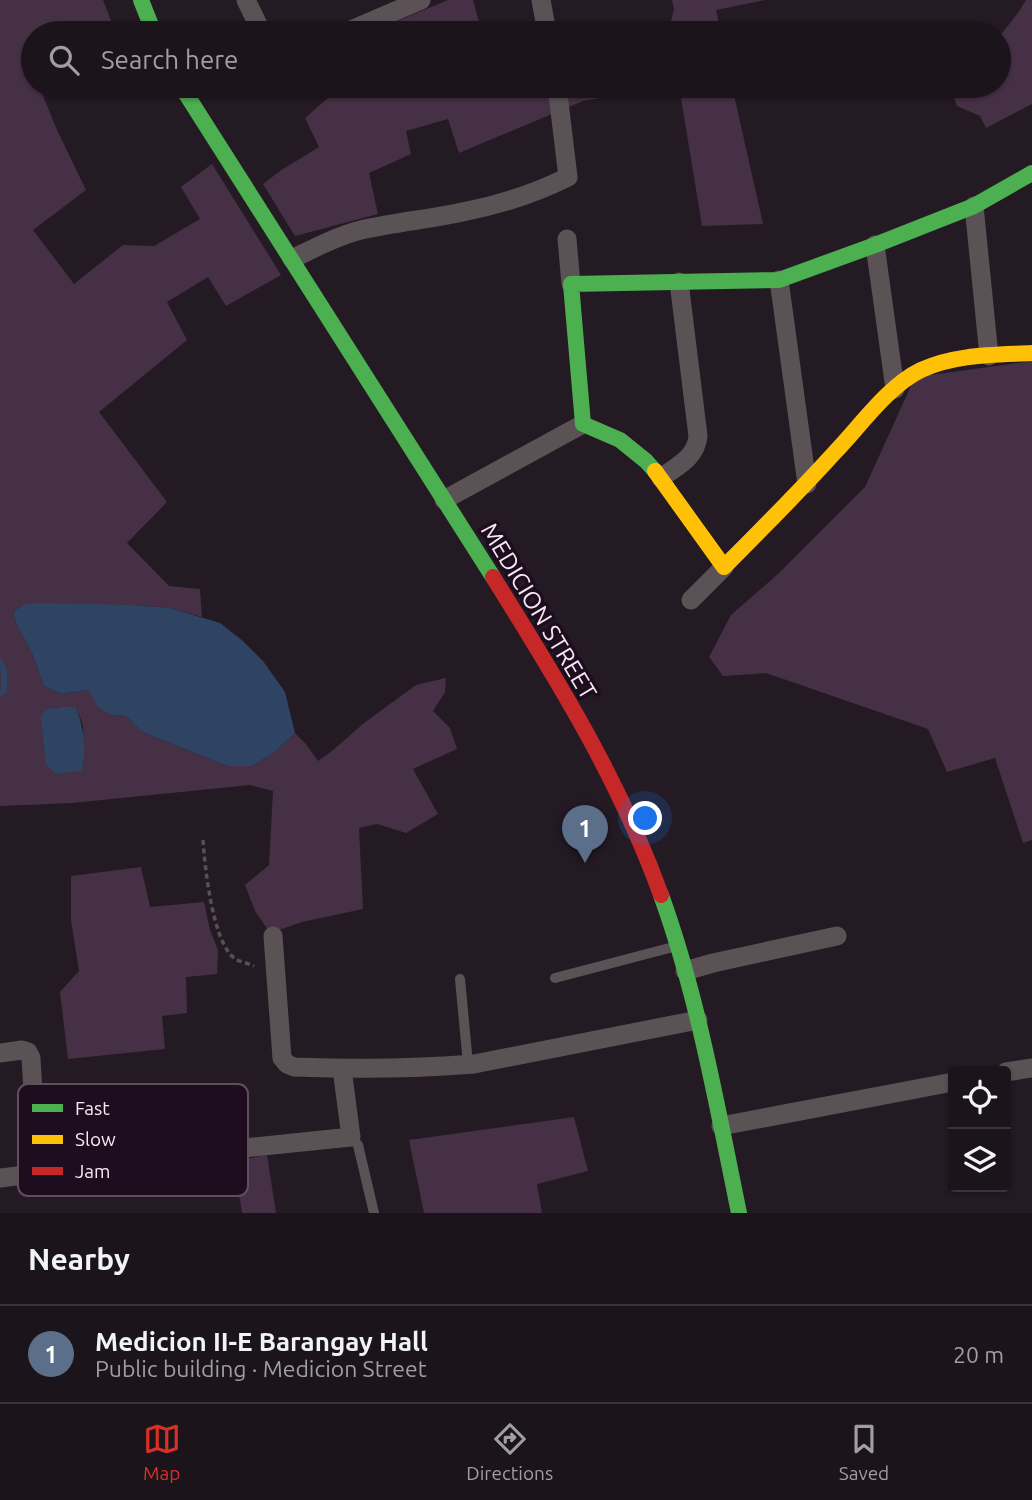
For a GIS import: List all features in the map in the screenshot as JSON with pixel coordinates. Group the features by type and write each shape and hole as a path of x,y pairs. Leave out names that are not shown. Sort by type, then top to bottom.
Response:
{"street":[{"path":"246,0 256,21"},
{"path":"372,21 421,0"},
{"path":"541,0 545,21"},
{"path":"146,1 151,21"},
{"name":"MEDICION STREET","path":"188,98 527,631 602,760 627,810 648,861 685,971 739,1213"},
{"path":"292,259 359,230 510,201 568,177 559,98"},
{"path":"571,284 779,280 974,206 1032,173"},
{"path":"974,206 989,356"},
{"path":"567,239 583,424"},
{"path":"875,245 895,389"},
{"path":"779,280 807,484"},
{"path":"661,478 692,454 697,446 698,436 679,282"},
{"path":"691,600 807,484 895,389 919,370 946,361 1032,353"},
{"path":"444,500 583,424"},
{"path":"583,424 620,440 646,461 661,478 723,567"},
{"path":"273,936 282,1058 294,1067 342,1069 468,1065 698,1020"},
{"path":"685,971 836,936"},
{"path":"0,1053 22,1050 28,1052 31,1058 33,1084"},
{"path":"1011,1071 1032,1068"},
{"path":"248,1148 351,1137 342,1069"},
{"path":"721,1126 948,1083"},
{"path":"0,1178 18,1176"}],"lane":[{"path":"555,978 678,946"},
{"path":"460,979 468,1065"},
{"path":"351,1137 358,1145 374,1213"}],"path":[{"path":"203,840 206,878 224,945 234,958 276,973"}],"shaded area":[{"path":"0,0 103,0 111,21 21,21 21,98 44,98 86,190 33,230 74,284 123,245 154,246 200,219 181,187 212,164 281,275 226,306 208,277 167,302 187,340 99,412 167,502 127,543 169,586 200,589 202,617 170,608 133,605 23,605 13,612 44,686 61,694 88,690 112,715 126,716 142,732 227,766 252,766 276,751 295,733 318,761 416,685 446,678 445,692 433,711 450,728 457,749 413,769 438,814 406,833 377,824 359,828 363,909 302,922 270,933 255,911 245,885 269,865 273,791 250,785 72,803 0,806","holes":["76,707 83,725 84,762 47,709"]},
{"path":"448,0 473,0 479,21 397,21"},
{"path":"672,0 765,0 716,10 718,21 671,21 674,9"},
{"path":"1026,0 1032,0 1032,104 986,128 980,116 957,106 954,98 1011,98 1011,22"},
{"path":"328,98 601,98 583,101 459,153 448,119 406,131 411,154 369,173 378,214 295,236 263,184 319,147 305,118"},
{"path":"681,98 735,98 763,224 702,226"},
{"path":"1032,361 1032,840 1023,843 995,758 947,772 928,729 766,673 723,676 709,657 731,615 779,573 865,487 915,377"},
{"path":"141,867 150,907 204,902 218,950 217,974 186,977 187,1013 162,1016 165,1049 68,1059 60,992 79,971 71,920 71,876"},
{"path":"574,1117 588,1171 537,1184 542,1213 424,1213 409,1140"},
{"path":"267,1155 276,1213 242,1213 239,1196 248,1196 248,1158"}],"water":[{"path":"36,603 170,608 220,623 263,661 285,692 295,733 276,751 252,766 227,766 142,732 126,716 112,715 98,707 88,690 61,694 44,686 13,612 23,605"},
{"path":"76,707 83,730 84,755 81,771 56,774 46,764 41,717 46,709"}],"waterway":[{"path":"0,662 4,671 4,690 0,693"}],"traffic: fast":[{"path":"141,0 149,21"},
{"path":"189,98 493,577"},
{"path":"655,471 620,440 583,424 571,284 779,280 974,206 1032,173"},
{"path":"661,895 696,1012 739,1213"}],"traffic: slow":[{"path":"655,471 724,567 809,481 876,407 909,377 934,365 961,358 1032,353"}],"traffic: jam":[{"path":"493,577 564,693 607,771 661,895"}],"place":[{"name":"Medicion II-E Barangay Hall","path":"585,863"}]}
